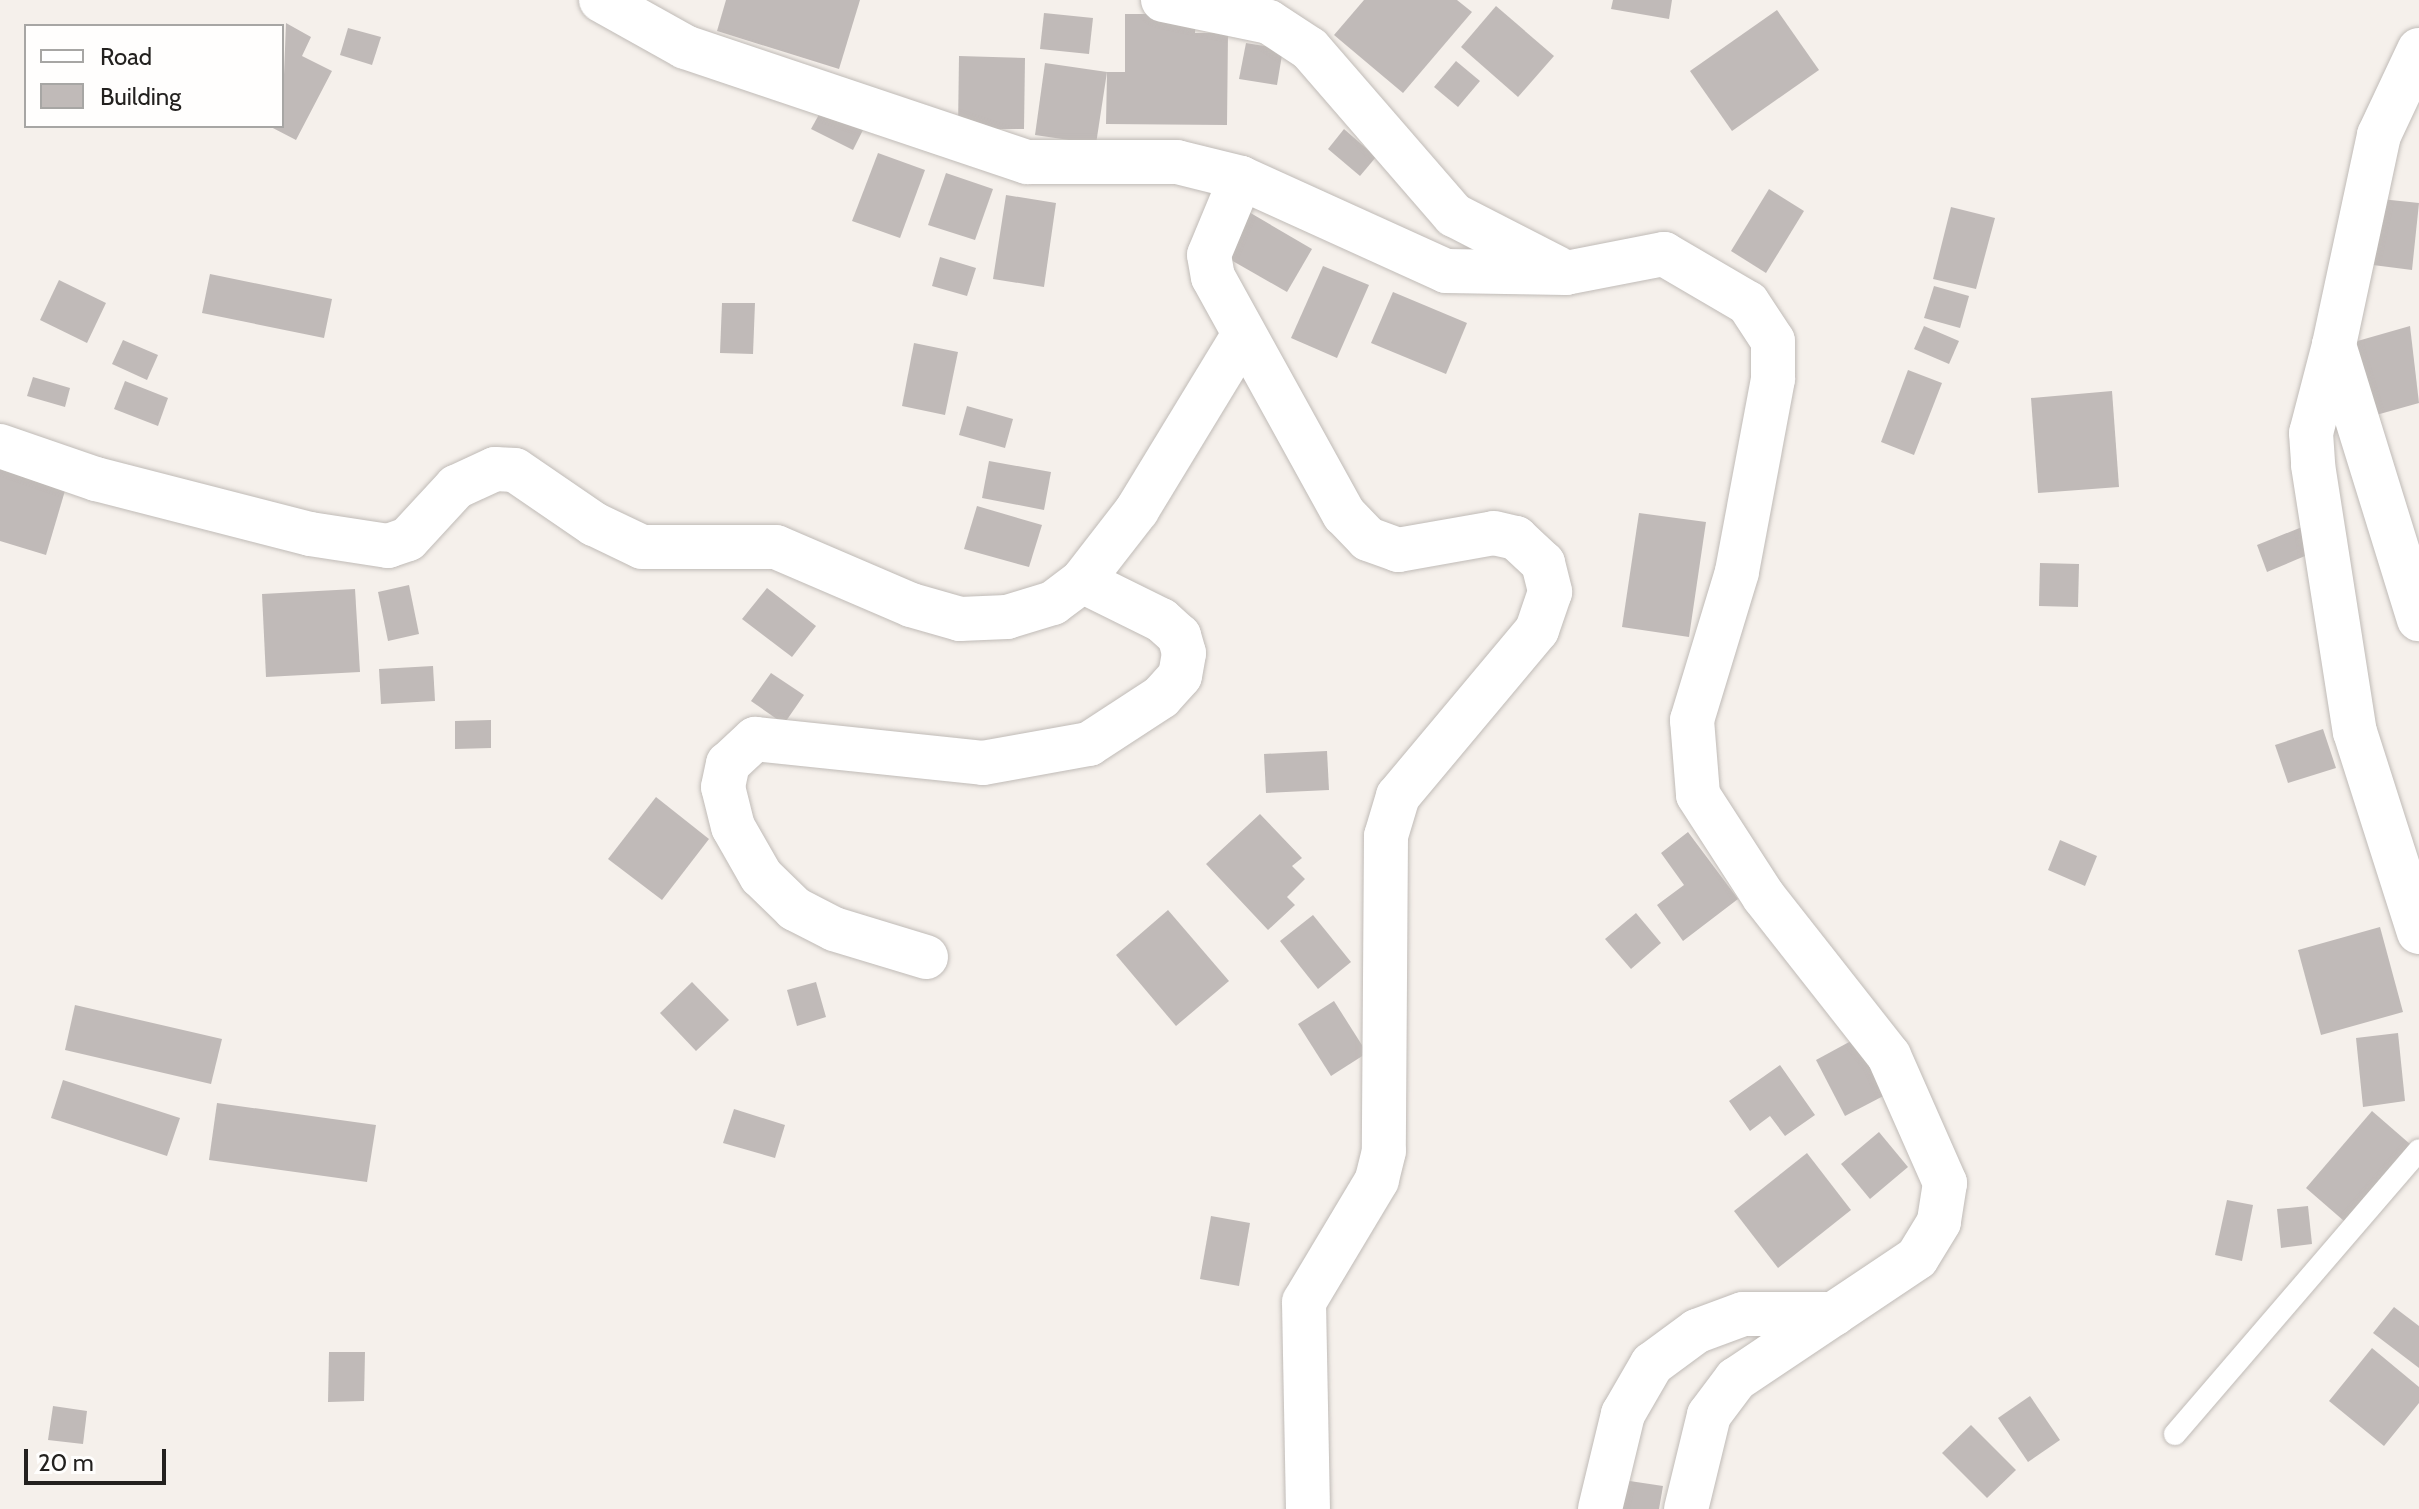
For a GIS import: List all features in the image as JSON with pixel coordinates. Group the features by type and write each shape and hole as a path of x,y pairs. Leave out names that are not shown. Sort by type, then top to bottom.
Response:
{"street":[{"path":"601,0 685,47 1027,162 1177,162 1241,178 1446,271 1566,273 1664,254 1748,303 1773,341 1773,379 1737,572 1692,720 1698,795 1764,897 1889,1056 1945,1183 1939,1222 1917,1258 1736,1379 1709,1415 1686,1509"},
{"path":"1163,0 1269,22 1310,49 1454,215 1566,273"},
{"path":"2419,50 2379,135 2334,345 2311,433 2313,465 2355,732 2419,932"},
{"path":"1241,178 1209,255 1241,339 1344,514 1368,539 1398,550 1494,533 1516,538 1543,563 1550,592 1537,630 1398,796 1386,836 1384,1151 1377,1180 1304,1302 1308,1509"},
{"path":"0,446 96,479 366,545 408,539 456,487 495,469 515,470 594,524 642,547 776,547 960,619 1007,617 1053,603 1082,581 1137,510 1241,339"},
{"path":"2334,345 2419,619"},
{"path":"926,957 834,929 772,887 733,827 723,787 728,764 755,739 983,763 1089,744 1161,697 1180,676 1184,653 1179,636 1161,620 1082,581"},
{"path":"1600,1509 1623,1414 1652,1364 1697,1331 1743,1314 1834,1314"}],"lane":[{"path":"2175,1434 2419,1150"}],"building":[{"path":"726,0 860,0 839,69 717,31"},
{"path":"1364,0 1457,0 1472,12 1403,93 1334,35"},
{"path":"1613,0 1672,0 1669,19 1611,9"},
{"path":"1496,6 1554,56 1518,97 1461,47"},
{"path":"1777,10 1819,70 1732,131 1690,71"},
{"path":"1044,13 1093,18 1089,54 1040,49"},
{"path":"1125,14 1196,14 1195,33 1228,33 1227,125 1106,124 1107,72 1125,72"},
{"path":"286,23 311,37 302,56 332,71 296,140 273,128 284,128"},
{"path":"348,28 381,37 372,65 340,55"},
{"path":"1246,43 1283,49 1277,85 1239,79"},
{"path":"959,56 1025,58 1024,129 958,129"},
{"path":"1456,61 1480,81 1458,107 1434,87"},
{"path":"1045,63 1107,72 1096,144 1035,135"},
{"path":"822,109 863,130 853,150 811,129"},
{"path":"1344,129 1376,157 1360,176 1328,149"},
{"path":"878,153 925,170 900,238 852,221"},
{"path":"946,173 993,189 975,240 928,225"},
{"path":"1769,189 1804,211 1766,273 1731,251"},
{"path":"1006,195 1056,203 1044,287 993,279"},
{"path":"2381,199 2419,203 2412,270 2373,265"},
{"path":"1951,207 1995,218 1976,289 1933,279"},
{"path":"1242,208 1312,249 1287,292 1217,252"},
{"path":"940,257 976,268 967,296 932,286"},
{"path":"1323,266 1369,285 1337,358 1291,338"},
{"path":"210,274 332,299 324,338 202,313"},
{"path":"59,280 106,303 87,343 40,320"},
{"path":"1934,286 1969,296 1960,328 1924,318"},
{"path":"1393,292 1467,323 1446,374 1371,343"},
{"path":"722,303 755,303 753,354 720,353"},
{"path":"1924,326 1959,341 1949,364 1914,349"},
{"path":"2410,326 2419,403 2369,417 2347,344"},
{"path":"123,340 158,355 147,380 112,364"},
{"path":"914,343 958,352 945,415 902,406"},
{"path":"1908,370 1942,383 1914,455 1881,442"},
{"path":"33,377 70,388 65,407 27,396"},
{"path":"125,381 168,398 158,426 114,409"},
{"path":"2112,391 2119,487 2038,493 2031,398"},
{"path":"967,406 1013,419 1005,448 959,435"},
{"path":"989,461 1051,472 1044,510 982,498"},
{"path":"0,465 67,484 46,555 0,541"},
{"path":"977,506 1042,525 1029,567 964,549"},
{"path":"1639,513 1706,522 1689,637 1622,627"},
{"path":"2302,527 2312,553 2267,572 2257,545"},
{"path":"2040,563 2079,564 2078,607 2039,606"},
{"path":"409,585 419,634 388,641 378,592"},
{"path":"767,588 816,626 792,657 742,619"},
{"path":"355,589 360,672 266,677 262,594"},
{"path":"433,666 435,701 381,704 379,669"},
{"path":"771,673 804,695 784,724 751,701"},
{"path":"491,720 491,748 455,749 455,721"},
{"path":"2323,729 2336,768 2288,783 2275,745"},
{"path":"1327,751 1329,790 1266,793 1264,754"},
{"path":"656,797 709,839 662,900 608,859"},
{"path":"1260,814 1302,858 1292,866 1305,879 1287,897 1295,905 1268,930 1206,864"},
{"path":"1688,832 1738,899 1683,941 1657,905 1684,885 1661,853"},
{"path":"2060,840 2097,856 2085,886 2048,870"},
{"path":"1168,910 1229,981 1176,1026 1116,955"},
{"path":"1636,913 1661,943 1631,969 1605,939"},
{"path":"1313,915 1351,962 1318,989 1280,941"},
{"path":"2380,927 2403,1012 2321,1035 2298,950"},
{"path":"692,982 729,1020 696,1051 660,1013"},
{"path":"816,982 826,1017 797,1026 787,990"},
{"path":"1334,1001 1367,1053 1331,1076 1298,1024"},
{"path":"75,1005 222,1039 211,1084 65,1050"},
{"path":"2398,1033 2405,1101 2363,1107 2356,1038"},
{"path":"1862,1035 1891,1092 1845,1116 1816,1060"},
{"path":"1780,1065 1815,1115 1785,1136 1770,1116 1750,1131 1729,1101"},
{"path":"63,1080 180,1118 167,1156 51,1118"},
{"path":"217,1103 376,1125 367,1182 209,1160"},
{"path":"734,1109 785,1125 775,1158 723,1143"},
{"path":"2372,1111 2410,1144 2344,1221 2306,1188"},
{"path":"1879,1132 1908,1167 1870,1199 1841,1164"},
{"path":"1807,1153 1851,1210 1778,1268 1734,1211"},
{"path":"2227,1200 2253,1205 2242,1261 2215,1255"},
{"path":"2308,1206 2312,1244 2281,1248 2277,1209"},
{"path":"1211,1216 1250,1223 1239,1286 1200,1279"},
{"path":"2394,1307 2419,1326 2419,1368 2373,1333"},
{"path":"2372,1348 2419,1387 2419,1403 2384,1446 2329,1401"},
{"path":"329,1352 365,1352 364,1401 328,1402"},
{"path":"2030,1396 2060,1440 2028,1462 1998,1418"},
{"path":"53,1406 87,1411 83,1444 48,1440"},
{"path":"1971,1425 2016,1470 1987,1498 1942,1453"},
{"path":"1623,1480 1663,1486 1659,1509 1618,1509"}]}
